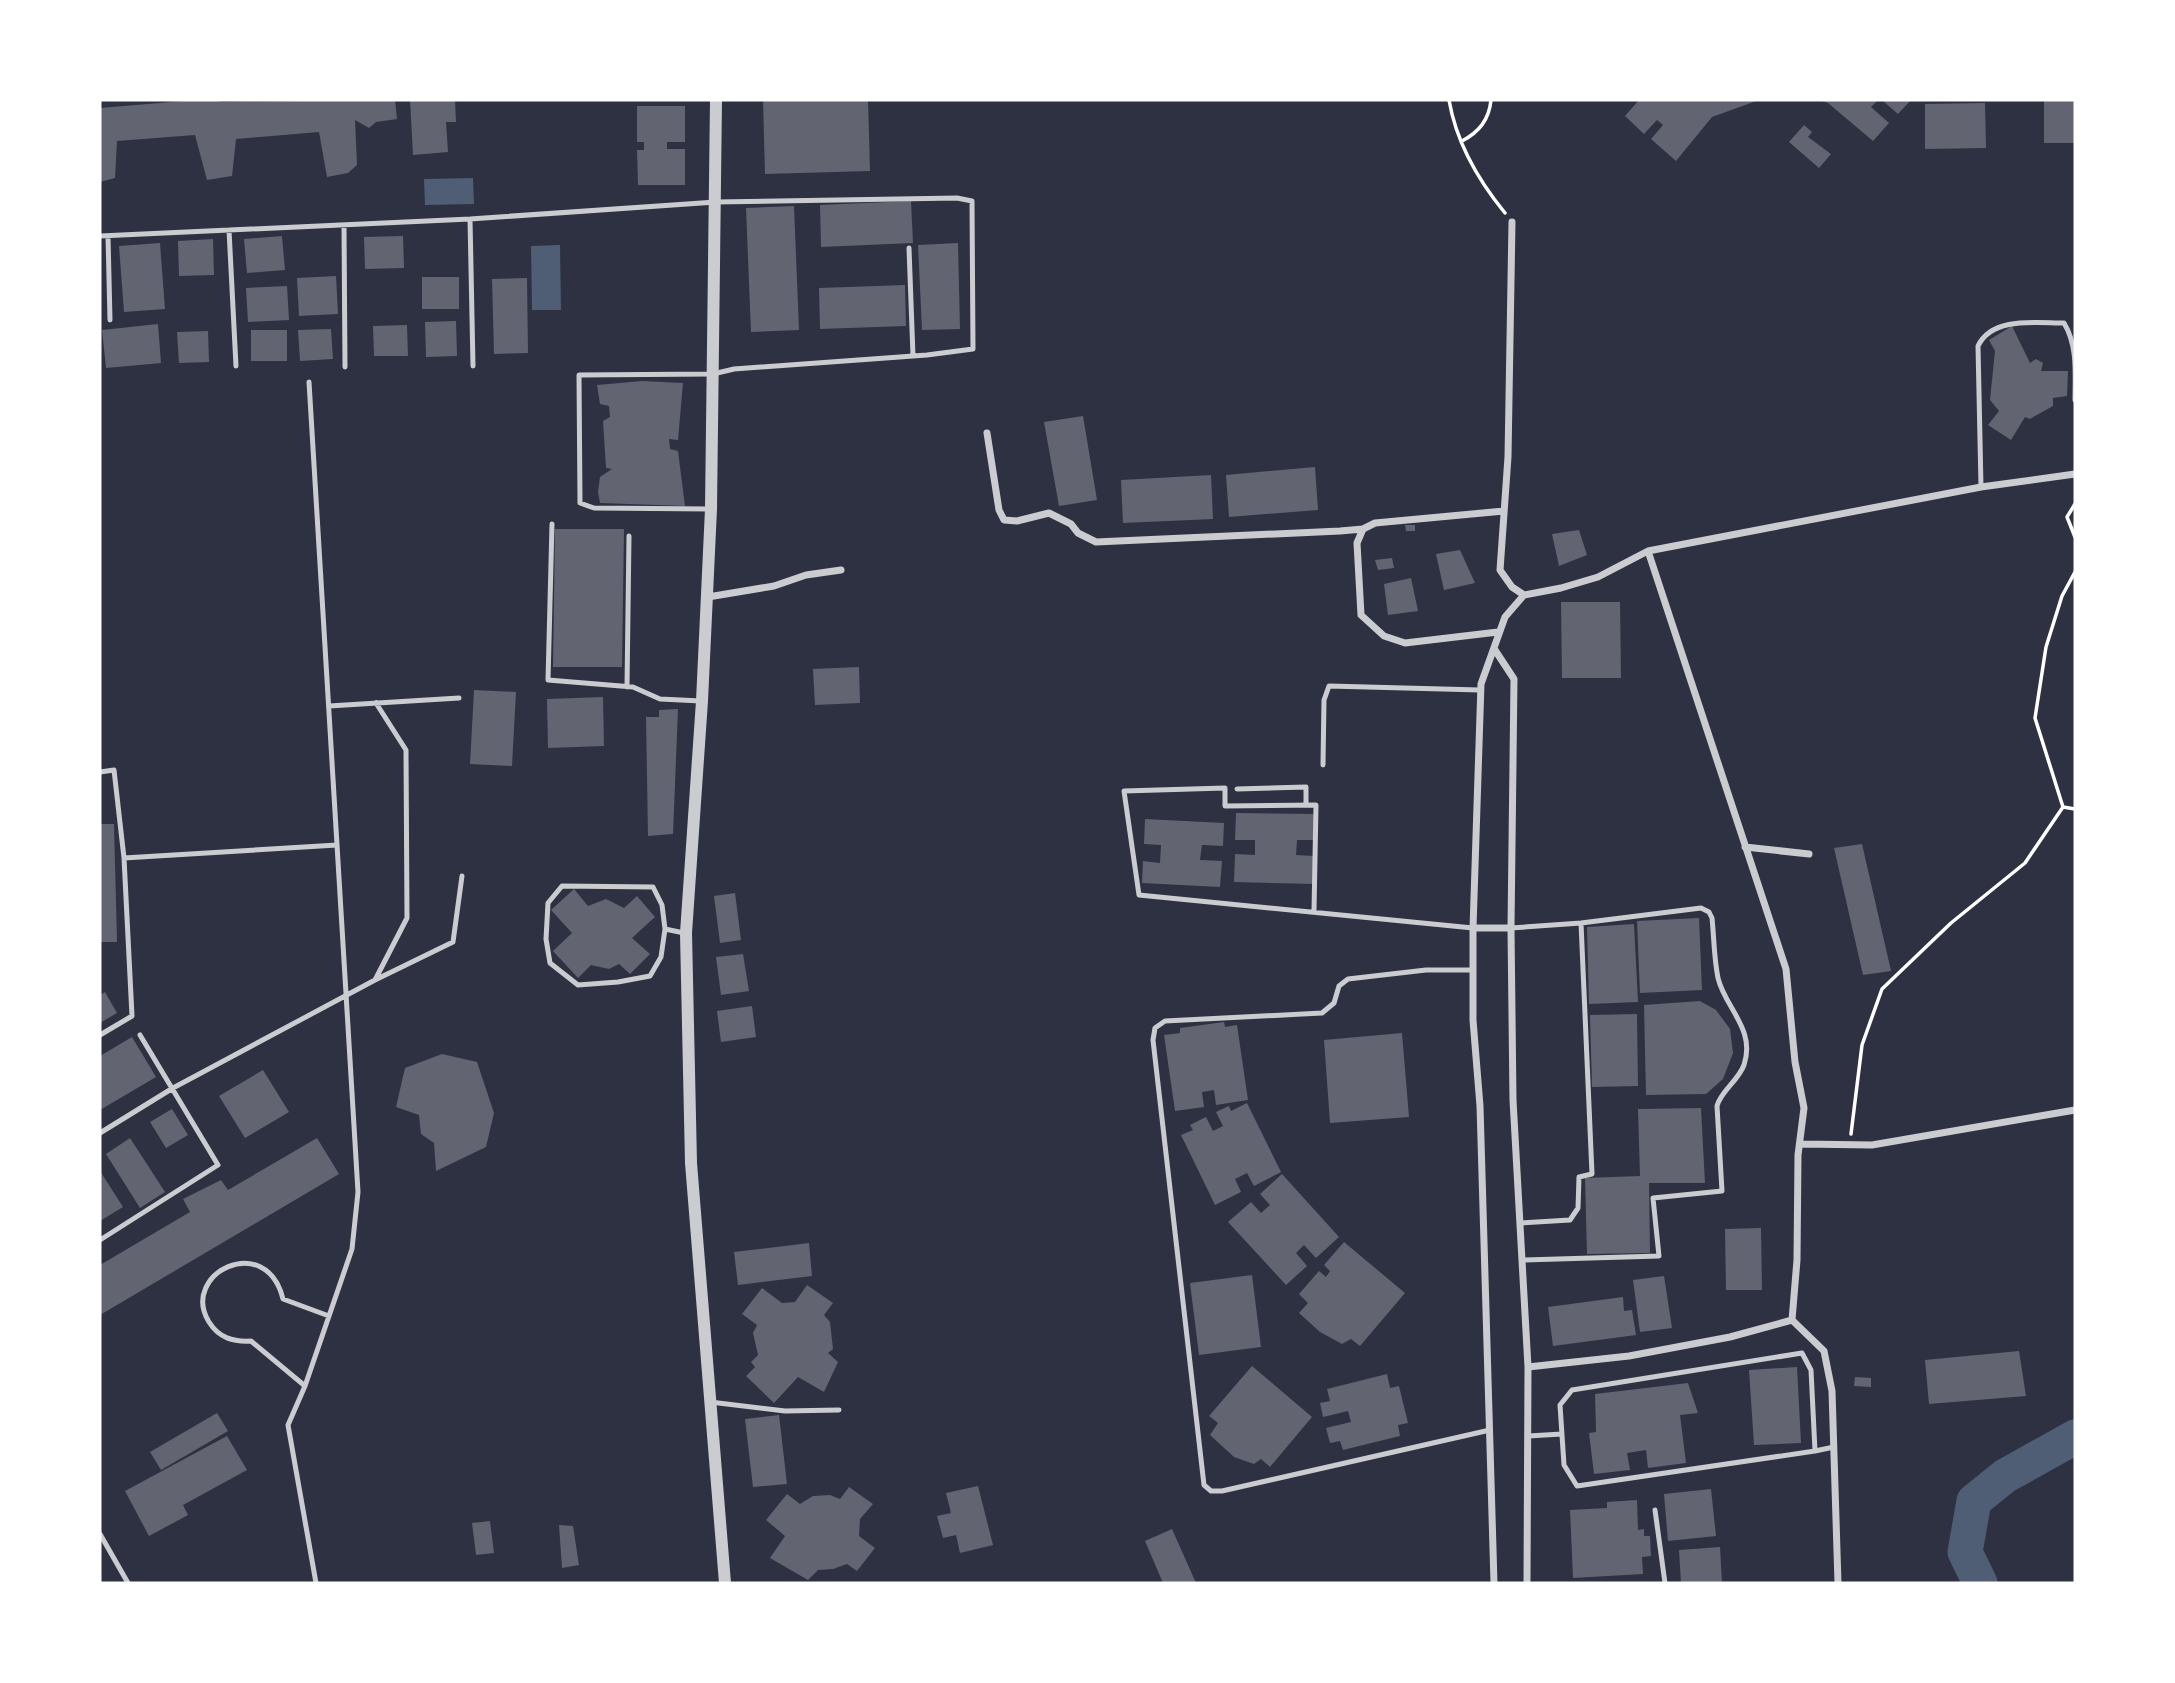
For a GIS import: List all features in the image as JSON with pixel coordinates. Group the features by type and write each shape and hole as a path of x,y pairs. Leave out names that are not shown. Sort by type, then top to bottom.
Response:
{"street":[{"path":"716,100 708,597 686,933 691,1163 725,1583"},
{"path":"1512,222 1508,457 1500,570 1512,587 1524,595"},
{"path":"987,433 999,510 1004,520 1017,521 1049,513 1071,524 1079,533 1096,542 1363,529 1375,523 1504,511"},
{"path":"1494,1583 1480,1106 1472,970 1480,690 1505,617 1524,595 1598,577 1648,551 1981,487 2075,474"},
{"path":"1363,529 1357,542 1361,615 1384,636 1405,643 1499,632"},
{"path":"1648,551 1786,969 1795,1062 1804,1108 1798,1155 1797,1259 1792,1320"},
{"path":"708,597 774,586 806,575 841,570"},
{"path":"1495,650 1514,679 1511,928 1513,1100 1528,1367 1527,1583"},
{"path":"1745,847 1809,854"},
{"path":"1473,928 1511,928"},
{"path":"1801,1144 1872,1145 2075,1110"},
{"path":"1528,1367 1629,1356 1730,1338 1792,1320"},
{"path":"1792,1320 1824,1351 1832,1391 1838,1583"}],"lane":[{"path":"100,236 470,219 716,202 957,198 972,201 973,349 734,369 712,374 579,375 580,503 594,508 711,509"},
{"path":"470,219 473,366"},
{"path":"344,225 345,366"},
{"path":"229,230 236,366"},
{"path":"108,236 110,320"},
{"path":"909,248 913,356"},
{"path":"1981,487 1978,346 1981,339 2002,327 2018,323 2064,324 2074,347 2075,400"},
{"path":"309,383 358,1192 352,1249 305,1386 288,1425 316,1583"},
{"path":"552,524 548,680 633,687 660,699 702,701"},
{"path":"627,687 629,536"},
{"path":"1323,765 1324,700 1329,687 1480,690"},
{"path":"329,706 459,698"},
{"path":"376,703 406,750 407,918 376,980"},
{"path":"100,772 114,770 124,858 132,1016 100,1035"},
{"path":"1237,789 1306,787 1306,805"},
{"path":"1314,911 1316,805 1225,806 1225,788 1124,791 1139,894 1473,928"},
{"path":"124,858 337,845"},
{"path":"100,1133 173,1088 346,995 453,942 462,876"},
{"path":"562,886 653,887 662,905 665,929 661,957 650,976 578,985 550,962 546,939 548,903 562,886"},
{"path":"1511,928 1581,923 1701,908 1709,912 1712,918 1718,980 1740,1021 1746,1039 1744,1065 1738,1077 1719,1099 1717,1106 1722,1191 1653,1198 1659,1256 1522,1260"},
{"path":"1520,1223 1570,1220 1578,1208 1579,1177 1592,1174 1581,923"},
{"path":"665,929 686,933"},
{"path":"1472,970 1426,970 1348,979 1339,986 1334,1003 1322,1013 1165,1021 1155,1028 1153,1040 1204,1485 1211,1492 1222,1492 1490,1430"},
{"path":"100,1240 218,1165 140,1035"},
{"path":"305,1386 251,1341 237,1342 214,1329 206,1317 203,1304 205,1290 211,1278 222,1269 234,1264 248,1263 261,1267 272,1275 280,1286 283,1299 329,1316"},
{"path":"1815,1451 1811,1370 1802,1353 1572,1390 1560,1405 1564,1465 1577,1486 1815,1451 1834,1447"},
{"path":"710,1402 785,1411 839,1410"},
{"path":"1528,1436 1562,1434"},
{"path":"1655,1510 1665,1583"},
{"path":"100,1534 128,1583"}],"path":[{"path":"1449,100 1461,141 1479,178 1512,222"},
{"path":"1461,141 1474,135 1485,122 1491,100"},
{"path":"2075,504 2067,517 2075,537"},
{"path":"2063,807 2035,718 2046,647 2062,596 2075,572"},
{"path":"2063,807 2075,809"},
{"path":"1850,1144 1862,1045 1882,989 1951,923 2025,863 2063,807"}],"water":[{"path":"473,178 474,204 425,205 424,179"},
{"path":"560,245 561,310 532,310 531,246"}],"building":[{"path":"195,100 395,100 397,119 376,122 369,128 355,120 357,165 348,173 327,177 319,132 236,139 232,176 207,180 195,135 117,141 115,178 100,182 100,108"},
{"path":"410,100 455,100 456,122 446,122 448,152 413,155"},
{"path":"763,100 868,100 870,171 765,174"},
{"path":"1639,100 1759,100 1712,117 1676,161 1651,139 1663,125 1657,120 1644,134 1625,116"},
{"path":"1819,100 1878,100 1871,107 1889,123 1873,141 1828,103"},
{"path":"1882,100 1911,100 1898,114"},
{"path":"2044,100 2075,100 2075,143 2044,143"},
{"path":"1985,103 1986,148 1925,149 1925,104"},
{"path":"637,106 685,106 685,142 667,142 667,149 685,149 685,185 638,185 637,150 644,150 644,142 637,142"},
{"path":"1804,125 1812,132 1808,137 1831,154 1819,168 1789,142"},
{"path":"911,201 913,243 821,247 820,205"},
{"path":"794,206 799,330 751,332 746,208"},
{"path":"282,236 285,270 247,273 244,239"},
{"path":"403,236 404,268 365,269 364,237"},
{"path":"213,239 214,275 179,276 178,241"},
{"path":"160,243 165,309 124,312 119,246"},
{"path":"958,243 960,329 922,330 918,245"},
{"path":"336,276 338,314 299,316 297,278"},
{"path":"422,277 459,277 459,309 422,309"},
{"path":"527,278 528,353 494,354 492,279"},
{"path":"905,285 906,326 820,329 819,288"},
{"path":"287,286 289,320 248,322 246,288"},
{"path":"456,321 457,356 426,357 425,322"},
{"path":"158,324 161,363 106,368 102,330"},
{"path":"407,325 408,356 374,356 373,326"},
{"path":"2012,326 2030,363 2036,359 2043,363 2041,371 2068,371 2067,396 2053,398 2053,406 2030,419 2025,417 2011,440 1988,425 1999,411 1990,400 1995,351 1989,340"},
{"path":"331,329 333,359 300,361 298,330"},
{"path":"251,330 287,330 287,361 251,361"},
{"path":"208,331 209,362 179,363 177,332"},
{"path":"642,381 683,383 678,440 669,439 670,449 678,451 685,506 600,503 600,477 612,469 606,468 603,421 610,417 609,406 600,404 597,385"},
{"path":"1083,416 1097,500 1059,506 1044,422"},
{"path":"1315,467 1318,510 1229,517 1226,475"},
{"path":"1211,475 1213,519 1123,523 1121,480"},
{"path":"1405,525 1415,525 1415,531 1406,531"},
{"path":"555,529 624,529 622,667 553,667"},
{"path":"1579,530 1587,555 1559,566 1552,534"},
{"path":"1460,550 1475,583 1444,590 1436,554"},
{"path":"1392,558 1394,568 1378,570 1375,560"},
{"path":"1411,578 1418,611 1388,615 1384,584"},
{"path":"1561,602 1620,602 1621,678 1562,678"},
{"path":"859,667 860,703 815,705 813,669"},
{"path":"474,690 516,692 512,766 470,764"},
{"path":"603,697 604,746 548,748 547,699"},
{"path":"678,709 673,834 648,836 646,717 659,717 659,710"},
{"path":"1236,813 1315,814 1315,840 1297,840 1296,855 1315,856 1314,884 1234,882 1235,854 1255,855 1255,840 1235,840"},
{"path":"1145,819 1224,823 1223,846 1202,845 1200,860 1222,861 1220,887 1142,883 1143,861 1160,863 1161,845 1144,844"},
{"path":"100,824 114,824 117,942 100,942"},
{"path":"1862,844 1891,971 1863,975 1834,848"},
{"path":"574,889 588,906 606,899 624,908 637,896 655,917 632,938 650,954 630,974 619,964 609,969 591,965 578,978 553,951 572,933 551,910"},
{"path":"735,893 741,940 720,943 714,896"},
{"path":"1699,918 1702,990 1640,993 1637,921"},
{"path":"1634,924 1638,1002 1589,1004 1587,927"},
{"path":"743,954 749,991 721,995 716,957"},
{"path":"105,992 117,1013 100,1023 100,995"},
{"path":"1700,1001 1716,1010 1730,1029 1733,1053 1723,1079 1706,1094 1646,1095 1644,1005"},
{"path":"752,1006 756,1037 721,1042 717,1011"},
{"path":"1637,1014 1638,1086 1592,1087 1590,1015"},
{"path":"1224,1022 1225,1027 1237,1025 1248,1100 1216,1105 1214,1090 1202,1092 1204,1107 1175,1111 1164,1035 1180,1033 1180,1028"},
{"path":"1402,1033 1409,1117 1330,1123 1324,1040"},
{"path":"132,1037 156,1077 100,1110 100,1056"},
{"path":"442,1054 477,1062 494,1113 486,1147 436,1171 434,1143 421,1134 419,1115 396,1107 405,1068"},
{"path":"263,1070 289,1112 245,1138 219,1096"},
{"path":"1247,1103 1281,1172 1254,1186 1247,1173 1235,1179 1241,1192 1215,1205 1181,1135 1193,1130 1190,1125 1206,1117 1213,1131 1223,1126 1216,1112 1229,1106 1231,1111"},
{"path":"1701,1108 1705,1183 1649,1183 1650,1253 1587,1254 1585,1178 1640,1176 1638,1109"},
{"path":"172,1109 188,1135 166,1148 150,1122"},
{"path":"130,1138 165,1192 140,1208 106,1154"},
{"path":"317,1138 339,1174 100,1315 100,1265 190,1212 183,1199 221,1180 228,1190"},
{"path":"100,1171 123,1207 100,1221"},
{"path":"1282,1174 1339,1237 1316,1258 1304,1245 1296,1253 1307,1266 1286,1285 1228,1222 1251,1202 1261,1213 1270,1205 1260,1194"},
{"path":"1761,1228 1762,1290 1726,1290 1725,1229"},
{"path":"1344,1242 1405,1293 1360,1346 1351,1339 1342,1344 1320,1332 1299,1313 1308,1303 1299,1294 1319,1271 1326,1277 1330,1271 1324,1265"},
{"path":"809,1243 812,1276 738,1285 734,1252"},
{"path":"1252,1275 1261,1347 1199,1355 1190,1283"},
{"path":"1664,1276 1672,1328 1640,1332 1633,1280"},
{"path":"807,1285 833,1303 824,1315 830,1322 833,1349 828,1353 838,1362 824,1392 798,1377 774,1403 746,1376 755,1367 751,1362 758,1355 753,1333 757,1325 742,1314 762,1288 782,1303 795,1302"},
{"path":"1623,1297 1624,1311 1632,1310 1636,1335 1553,1346 1548,1307"},
{"path":"2019,1351 2026,1396 1929,1404 1925,1360"},
{"path":"1252,1366 1312,1417 1270,1467 1261,1459 1254,1464 1234,1457 1210,1435 1218,1423 1209,1416"},
{"path":"1797,1367 1801,1443 1754,1445 1749,1370"},
{"path":"1387,1374 1390,1388 1399,1386 1408,1423 1398,1425 1400,1436 1343,1450 1340,1441 1330,1443 1326,1428 1351,1422 1348,1411 1323,1417 1320,1403 1330,1401 1327,1389"},
{"path":"1855,1377 1871,1378 1871,1387 1854,1386"},
{"path":"1688,1383 1698,1413 1680,1415 1686,1463 1648,1468 1646,1450 1627,1453 1630,1470 1594,1474 1589,1433 1596,1432 1595,1394"},
{"path":"217,1413 228,1431 161,1470 150,1452"},
{"path":"779,1415 787,1484 753,1487 745,1419"},
{"path":"227,1436 247,1470 183,1505 188,1515 149,1536 125,1491"},
{"path":"978,1486 993,1545 960,1553 956,1535 943,1538 937,1516 951,1513 946,1493"},
{"path":"849,1487 873,1504 860,1519 859,1536 875,1548 857,1571 847,1564 818,1570 808,1580 770,1558 785,1536 766,1520 787,1494 800,1504 813,1496 830,1495 840,1499"},
{"path":"1711,1489 1716,1536 1668,1541 1664,1494"},
{"path":"1637,1500 1638,1530 1644,1529 1644,1536 1650,1536 1651,1556 1642,1557 1643,1574 1573,1578 1570,1510 1607,1508 1607,1502"},
{"path":"490,1521 494,1553 476,1555 472,1523"},
{"path":"559,1525 573,1526 579,1565 562,1568"},
{"path":"1172,1529 1196,1583 1163,1583 1145,1541"},
{"path":"1720,1547 1722,1583 1681,1583 1679,1550"}],"waterway":[{"path":"1980,1583 1965,1552 1974,1501 2005,1476 2075,1437"}]}
